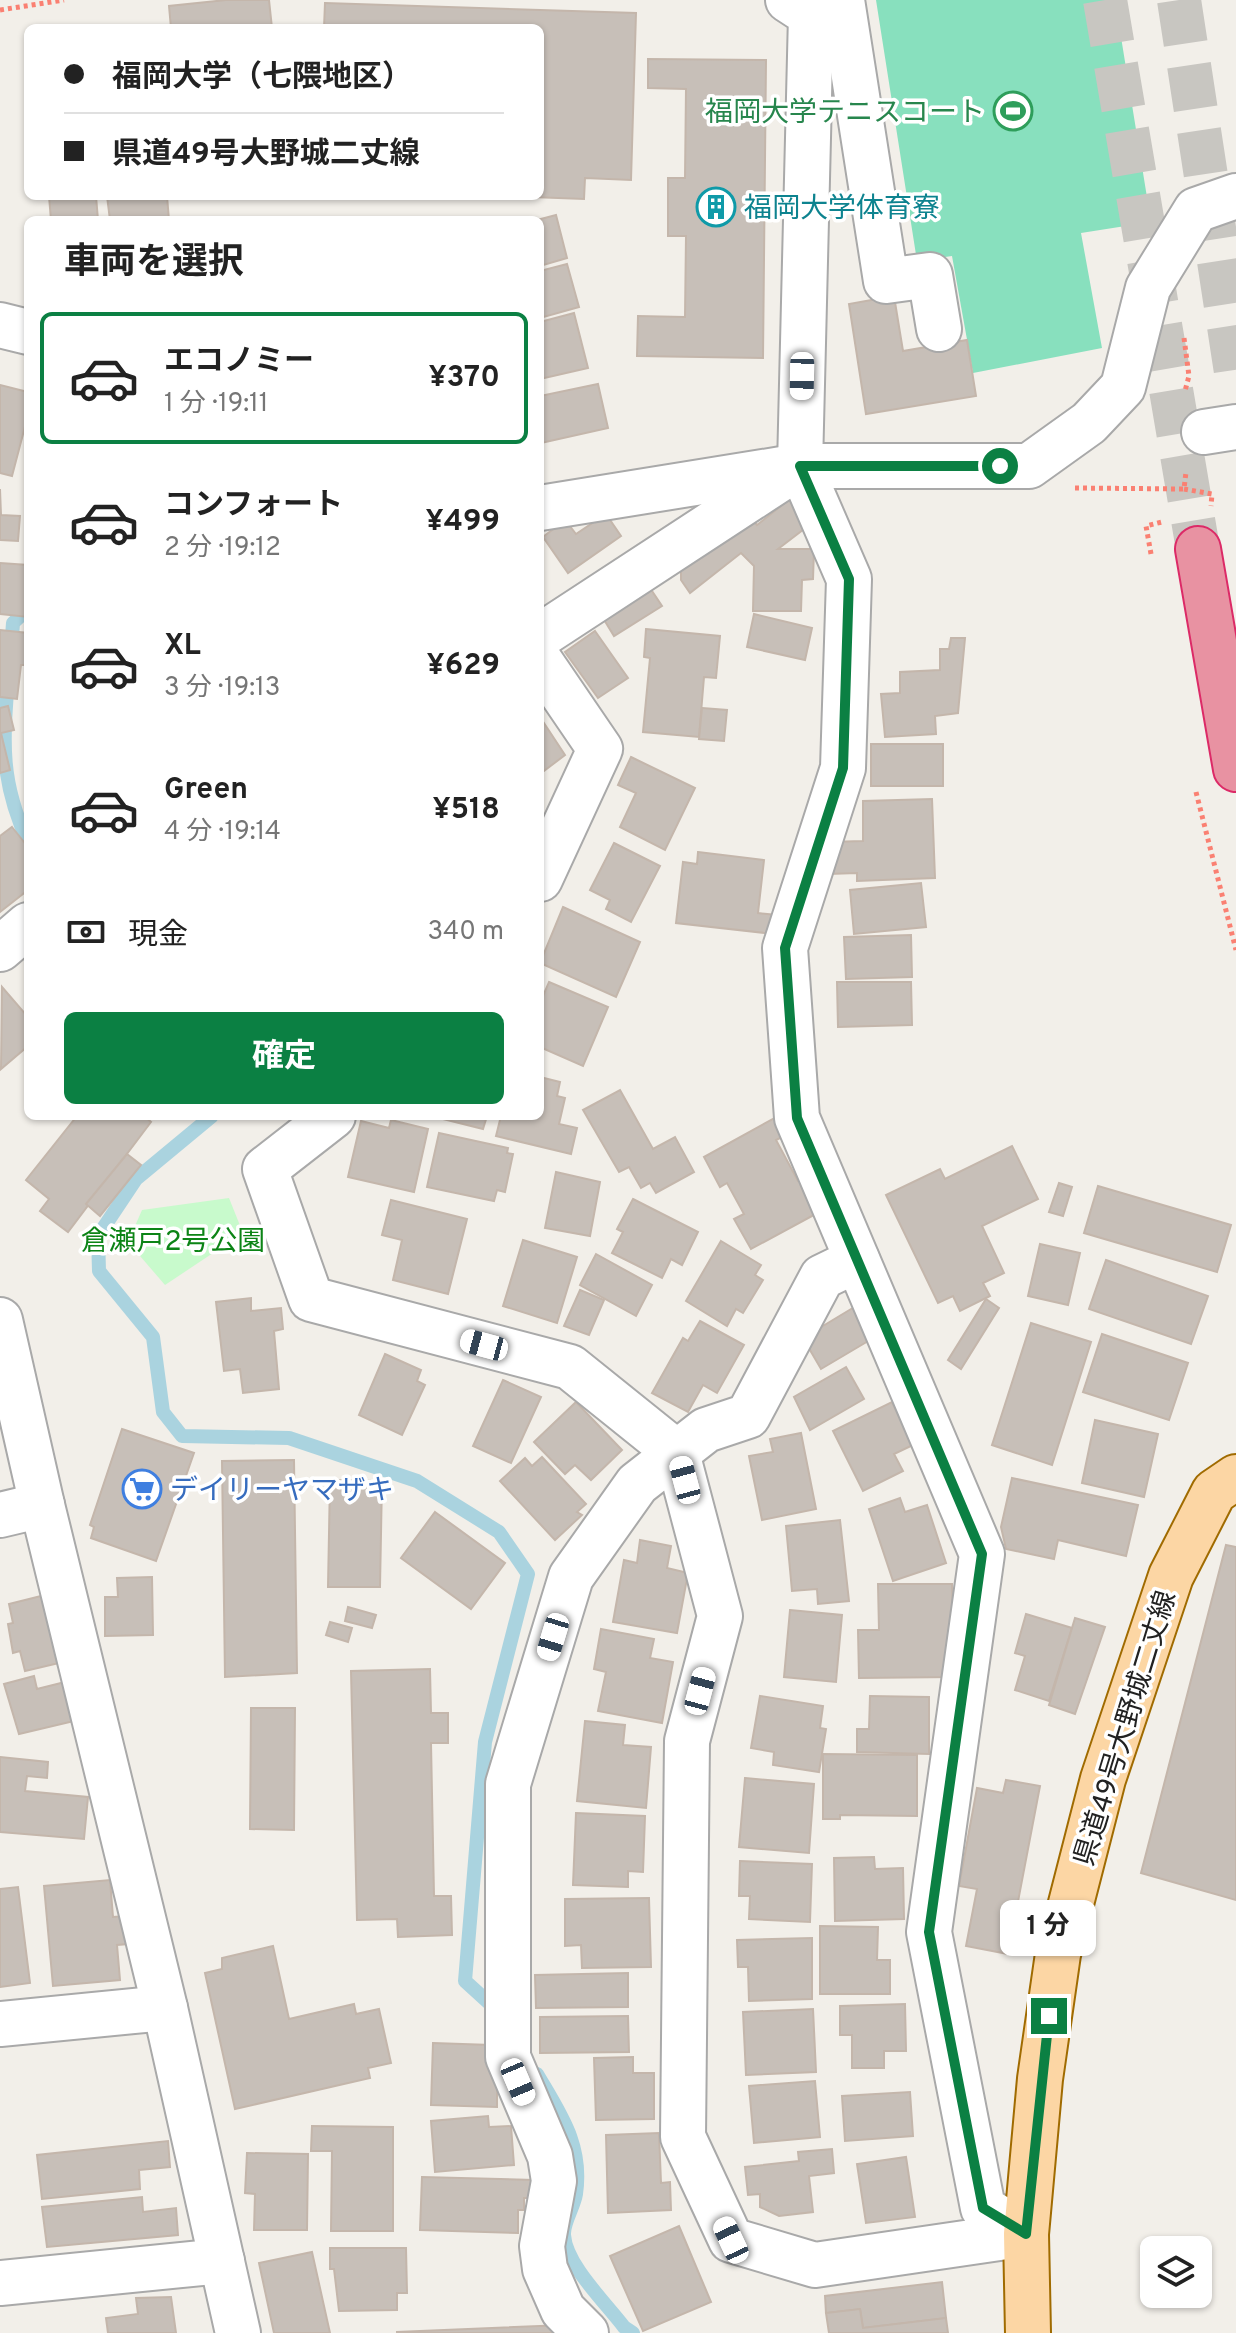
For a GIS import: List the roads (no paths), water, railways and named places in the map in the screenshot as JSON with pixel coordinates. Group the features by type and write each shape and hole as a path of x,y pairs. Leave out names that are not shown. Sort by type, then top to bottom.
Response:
{"highway":[{"path":"1198,549 1236,769"}],"main road":[{"name":"県道49号大野城二丈線","path":"1028,2333 1026,2234 1040,2079 1058,1954 1103,1779 1171,1576 1214,1492 1236,1477"}],"street":[{"path":"788,0 811,15 800,466 849,579 843,768 785,948 797,1118 982,1554 929,1932 983,2208 1026,2234"},
{"path":"842,0 886,281 930,275 939,329"},
{"path":"544,507 800,466 1029,466 1089,423 1123,387 1148,288 1196,210 1236,196"},
{"path":"0,325 24,331"},
{"path":"544,633 800,466"},
{"path":"544,667 600,749 544,870"},
{"path":"0,949 24,928"},
{"path":"328,1120 265,1169 311,1299 570,1367 677,1453 720,1616 687,1741 683,2137 731,2240 815,2265 1026,2234"},
{"path":"586,2333 563,2310 545,2269 542,2246 554,2181 550,2156 508,2057 508,1784 571,1577 637,1484 706,1430 748,1416 822,1277 857,1260"},
{"path":"0,1320 165,2008 238,2333"},
{"path":"0,1515 42,1505"},
{"path":"0,2024 165,2008"},
{"path":"0,2283 222,2261"}],"waterway":[{"path":"11,650 13,623 24,613"},
{"path":"8,678 6,762 12,800 24,832"},
{"path":"207,1120 136,1179 98,1236 99,1271 153,1337 163,1412 182,1436 289,1438 417,1481 499,1532 528,1574 485,1742 465,1981 499,2012"},
{"path":"537,2074 568,2131 576,2160 576,2194 564,2230 566,2247 588,2283 624,2327 633,2333"}],"tunnel":[{"path":"1105,0 1198,549"},
{"path":"1179,0 1236,372"}],"place":[{"name":"福岡大学テニスコート","path":"1013,111"},
{"name":"福岡大学体育寮","path":"716,207"},
{"name":"デイリーヤマザキ","path":"142,1489"}],"park label":[{"name":"倉瀬戸2号公園","path":"173,1240"}]}
